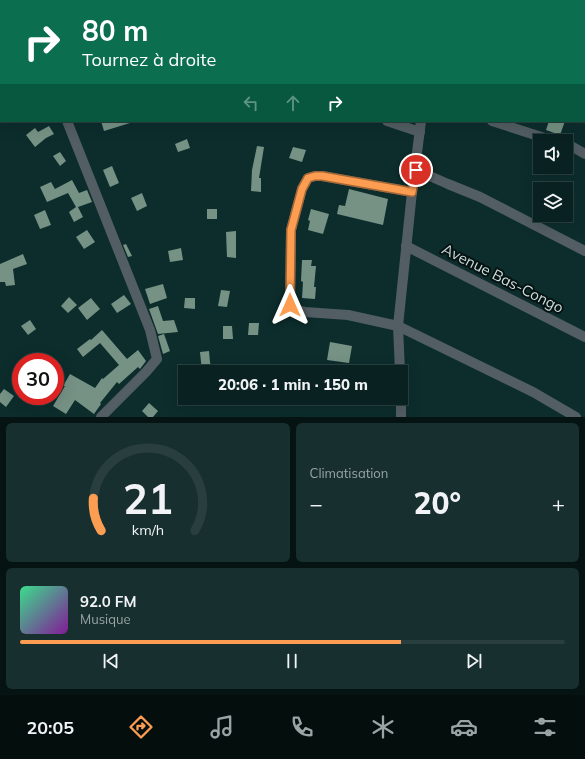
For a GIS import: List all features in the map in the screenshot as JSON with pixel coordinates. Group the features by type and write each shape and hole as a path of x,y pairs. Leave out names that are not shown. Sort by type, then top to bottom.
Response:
{"street":[{"path":"68,122 150,330 157,359 101,417"},
{"path":"390,122 420,132"},
{"path":"400,365 398,326 412,192 422,122"},
{"path":"495,122 533,134"},
{"path":"573,148 585,154"},
{"path":"416,170 480,198 585,251"},
{"path":"412,192 322,176 308,178 302,189 291,230 290,305 296,310 305,312 348,315 398,326 533,392 576,417"},
{"name":"Avenue Bas-Congo","path":"406,246 585,338"},
{"path":"401,405 401,417"}],"building":[{"path":"101,122 130,122 130,123 104,131"},
{"path":"549,122 565,122 560,134 546,130"},
{"path":"49,126 54,134 46,138 35,147 26,135 35,128 38,132"},
{"path":"187,139 190,148 178,152 175,144"},
{"path":"257,146 264,147 259,178 261,178 261,192 251,191 252,170"},
{"path":"293,147 306,150 302,162 289,158"},
{"path":"60,152 66,161 60,166 53,156"},
{"path":"112,166 119,183 110,187 103,170"},
{"path":"72,180 79,193 87,190 92,202 78,207 83,217 74,222 69,212 76,207 68,193 47,202 40,187 51,182 55,189"},
{"path":"349,189 388,199 383,225 337,214 339,205 345,206"},
{"path":"142,193 147,206 137,211 131,198"},
{"path":"207,209 217,209 217,219 207,219"},
{"path":"311,209 329,214 323,234 308,230 310,221 308,220"},
{"path":"45,210 51,225 40,229 34,215"},
{"path":"87,230 95,242 84,249 76,237"},
{"path":"236,231 236,258 227,257 226,232"},
{"path":"126,244 132,256 128,257 123,245"},
{"path":"181,248 183,260 170,262 168,251"},
{"path":"23,254 27,264 13,269 15,285 6,286 5,282 0,282 0,264"},
{"path":"302,260 312,260 311,266 316,266 314,287 316,287 315,299 302,298"},
{"path":"163,284 167,298 150,304 145,289"},
{"path":"221,290 230,291 227,307 218,306"},
{"path":"124,295 131,304 117,313 111,304"},
{"path":"69,297 77,305 68,313 61,306"},
{"path":"91,298 100,309 87,320 78,308"},
{"path":"185,298 195,298 195,309 184,308"},
{"path":"158,306 163,321 174,320 178,332 158,334 149,309"},
{"path":"30,320 36,329 28,335 21,326"},
{"path":"249,323 259,323 258,335 248,335"},
{"path":"223,326 232,326 233,339 223,339"},
{"path":"102,330 127,359 138,350 146,361 140,369 138,367 119,384 117,382 100,403 101,404 94,414 75,400 66,414 53,406 64,405 64,384 70,374 95,388 102,378 103,379 119,365 100,343 83,357 77,349 90,339 91,340"},
{"path":"164,334 170,351 163,354 158,336"},
{"path":"330,342 352,346 349,363 327,360"},
{"path":"209,351 211,365 201,365 200,352"},
{"path":"4,389 12,395 12,399 6,407 0,402 0,394"},
{"path":"149,403 158,411 153,417 148,417 142,411"}],"route":[{"path":"290,305 291,230 302,189 308,178 322,176 412,192 416,170"}]}
